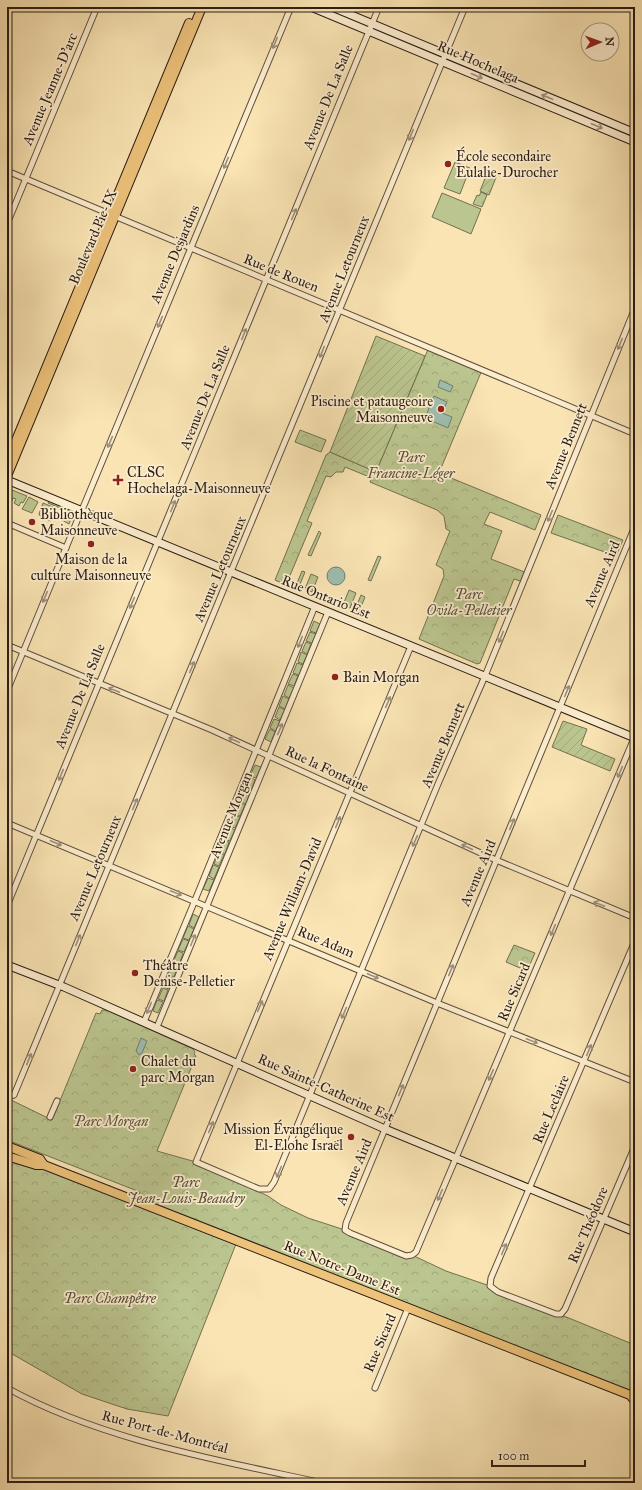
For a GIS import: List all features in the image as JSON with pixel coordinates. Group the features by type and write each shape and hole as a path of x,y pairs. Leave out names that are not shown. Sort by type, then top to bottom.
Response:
{"main road":[{"name":"Boulevard Pie-IX","path":"7,476 196,7"},
{"name":"Boulevard Pie-IX","path":"7,462 202,7"},
{"name":"Rue Hochelaga","path":"311,7 635,142"},
{"name":"Rue Hochelaga","path":"332,7 635,134"},
{"name":"Rue Ontario Est","path":"7,480 635,737"},
{"name":"Rue Sainte-Catherine Est","path":"7,965 59,985 157,1027 456,1160 635,1232"},
{"name":"Rue Notre-Dame Est","path":"7,1146 40,1159 44,1165"},
{"name":"Rue Notre-Dame Est","path":"7,1156 36,1165 44,1165 633,1397"}],"street":[{"name":"Avenue Jeanne-D'arc","path":"26,180 97,7"},
{"name":"Avenue Desjardins","path":"82,510 291,7"},
{"name":"Avenue De La Salle","path":"7,906 379,7"},
{"name":"Avenue Letourneux","path":"7,1094 10,1096 14,1095 232,572 441,61 465,7"},
{"name":"Rue de Rouen","path":"7,171 635,434"},
{"path":"7,224 26,180"},
{"name":"Avenue Bennett","path":"269,1189 274,1182 485,676 635,308"},
{"path":"7,691 77,521"},
{"path":"7,523 66,548"},
{"name":"Avenue Aird","path":"412,1255 406,1256 350,1233 346,1230 346,1224 635,526"},
{"name":"Avenue Morgan","path":"144,1022 315,606"},
{"name":"Avenue Morgan","path":"157,1027 328,612"},
{"name":"Rue la Fontaine","path":"7,645 269,755 496,860 635,918"},
{"name":"Avenue William-David","path":"269,1189 259,1189 196,1162 411,646"},
{"name":"Rue Sicard","path":"412,1255 416,1252 456,1160 635,737"},
{"name":"Rue Adam","path":"7,823 289,939 437,1003 635,1082"},
{"name":"Rue Leclaire","path":"561,1314 556,1314 498,1292 490,1286 491,1278 635,941"},
{"path":"50,1117 57,1101"},
{"name":"Rue Théodore","path":"561,1314 565,1309 635,1146"},
{"name":"Rue Sicard","path":"374,1388 408,1308"},
{"name":"Rue Port-de-Montréal","path":"7,1388 27,1399 109,1432 223,1461 323,1483"}],"green space":[{"path":"455,162 470,168 460,194 444,188"},
{"path":"488,171 497,175 489,195 480,191"},
{"path":"481,192 487,195 482,207 473,204 477,195 479,196"},
{"path":"442,193 481,209 471,234 432,217"},
{"path":"376,336 425,356 376,472 330,452"},
{"name":"Parc Francine-Léger","path":"429,347 482,370 439,473 541,515 535,530 490,512 484,524 502,531 491,559 527,573 523,582 514,579 480,663 477,664 419,639 444,576 443,569 436,565 450,531 446,529 444,516 437,510 370,482 372,478 345,467 343,472 336,472 331,477 326,476 307,521 312,523 286,585 275,580 326,455 330,452 376,472"},
{"path":"300,430 326,440 321,452 295,442"},
{"path":"12,490 27,496 23,503 21,502 19,506 14,503 16,499 13,498 10,505 7,503 7,493"},
{"path":"29,497 38,502 32,513 22,509"},
{"path":"49,500 74,510 72,513 48,503"},
{"path":"43,503 53,507 50,521 39,514"},
{"path":"61,511 72,516 69,524 62,520 59,516"},
{"path":"558,515 623,540 616,556 551,533"},
{"path":"319,531 321,533 311,556 308,555"},
{"path":"378,556 381,557 371,581 368,580"},
{"path":"302,571 305,572 298,589 295,588"},
{"path":"311,574 318,577 312,592 305,589"},
{"path":"349,590 356,593 350,608 343,605"},
{"path":"361,595 365,597 358,614 354,612"},
{"path":"314,621 320,624 316,633 310,631"},
{"path":"310,632 316,634 312,643 306,641"},
{"path":"306,642 311,644 307,654 302,651"},
{"path":"301,652 307,655 303,664 298,662"},
{"path":"297,663 303,665 299,675 293,673"},
{"path":"293,674 298,676 294,686 288,684"},
{"path":"288,685 294,688 289,698 284,695"},
{"path":"283,696 289,699 285,709 279,706"},
{"path":"279,707 285,710 280,720 275,717"},
{"path":"274,719 280,721 276,731 270,728"},
{"path":"563,721 587,729 581,745 615,759 610,771 552,747"},
{"path":"270,729 275,732 271,742 265,739"},
{"path":"255,765 261,767 256,778 250,776"},
{"path":"250,777 255,780 251,791 245,789"},
{"path":"245,790 250,792 246,804 240,801"},
{"path":"239,802 245,805 240,816 235,814"},
{"path":"234,815 240,817 235,828 229,826"},
{"path":"229,827 235,830 230,841 224,839"},
{"path":"224,840 229,842 225,854 219,851"},
{"path":"218,853 224,855 219,866 214,864"},
{"path":"213,865 219,867 214,879 209,876"},
{"path":"208,878 214,880 209,891 203,889"},
{"path":"193,914 199,917 194,928 189,925"},
{"path":"188,926 194,929 189,940 183,938"},
{"path":"183,939 189,941 184,952 178,950"},
{"path":"514,945 535,953 527,971 506,962"},
{"path":"178,951 183,953 179,965 173,962"},
{"path":"173,963 178,966 174,977 168,974"},
{"path":"168,975 173,978 169,989 163,987"},
{"path":"163,988 168,990 164,1001 158,999"},
{"path":"157,1000 163,1002 158,1013 153,1011"},
{"path":"102,1010 107,1010 193,1049 195,1052 194,1054 196,1056 157,1151 196,1162 268,1196 281,1205 308,1218 412,1255 446,1271 490,1286 635,1345 635,1397 136,1201 140,1192 7,1140 7,1098 52,1120 96,1013 100,1014"},
{"name":"Parc Champêtre","path":"13,1154 236,1244 168,1416 127,1409 82,1394 7,1351 7,1169"}],"shaded area":[{"path":"440,380 453,386 450,392 438,387"},
{"path":"434,396 447,402 442,413 452,417 448,428 425,418"},
{"path":"336,567 342,570 345,576 342,582 336,585 330,582 327,576 330,570"},
{"path":"141,1038 147,1041 142,1053 139,1055 136,1051"}],"place":[{"name":"École secondaire Eulalie-Durocher","path":"448,164"},
{"name":"Piscine et pataugeoire Maisonneuve","path":"441,409"},
{"name":"CLSC Hochelaga-Maisonneuve","path":"118,480"},
{"name":"Bibliothèque Maisonneuve","path":"32,522"},
{"name":"Maison de la culture Maisonneuve","path":"91,544"},
{"name":"Bain Morgan","path":"335,677"},
{"name":"Théâtre Denise-Pelletier","path":"135,973"},
{"name":"Chalet du parc Morgan","path":"133,1069"},
{"name":"Mission Évangélique El-Elohe Israël","path":"351,1137"}],"park label":[{"name":"Parc Ovila-Pelletier","path":"469,602"},
{"name":"Parc Morgan","path":"111,1121"},
{"name":"Parc Jean-Louis-Beaudry","path":"186,1190"}]}
